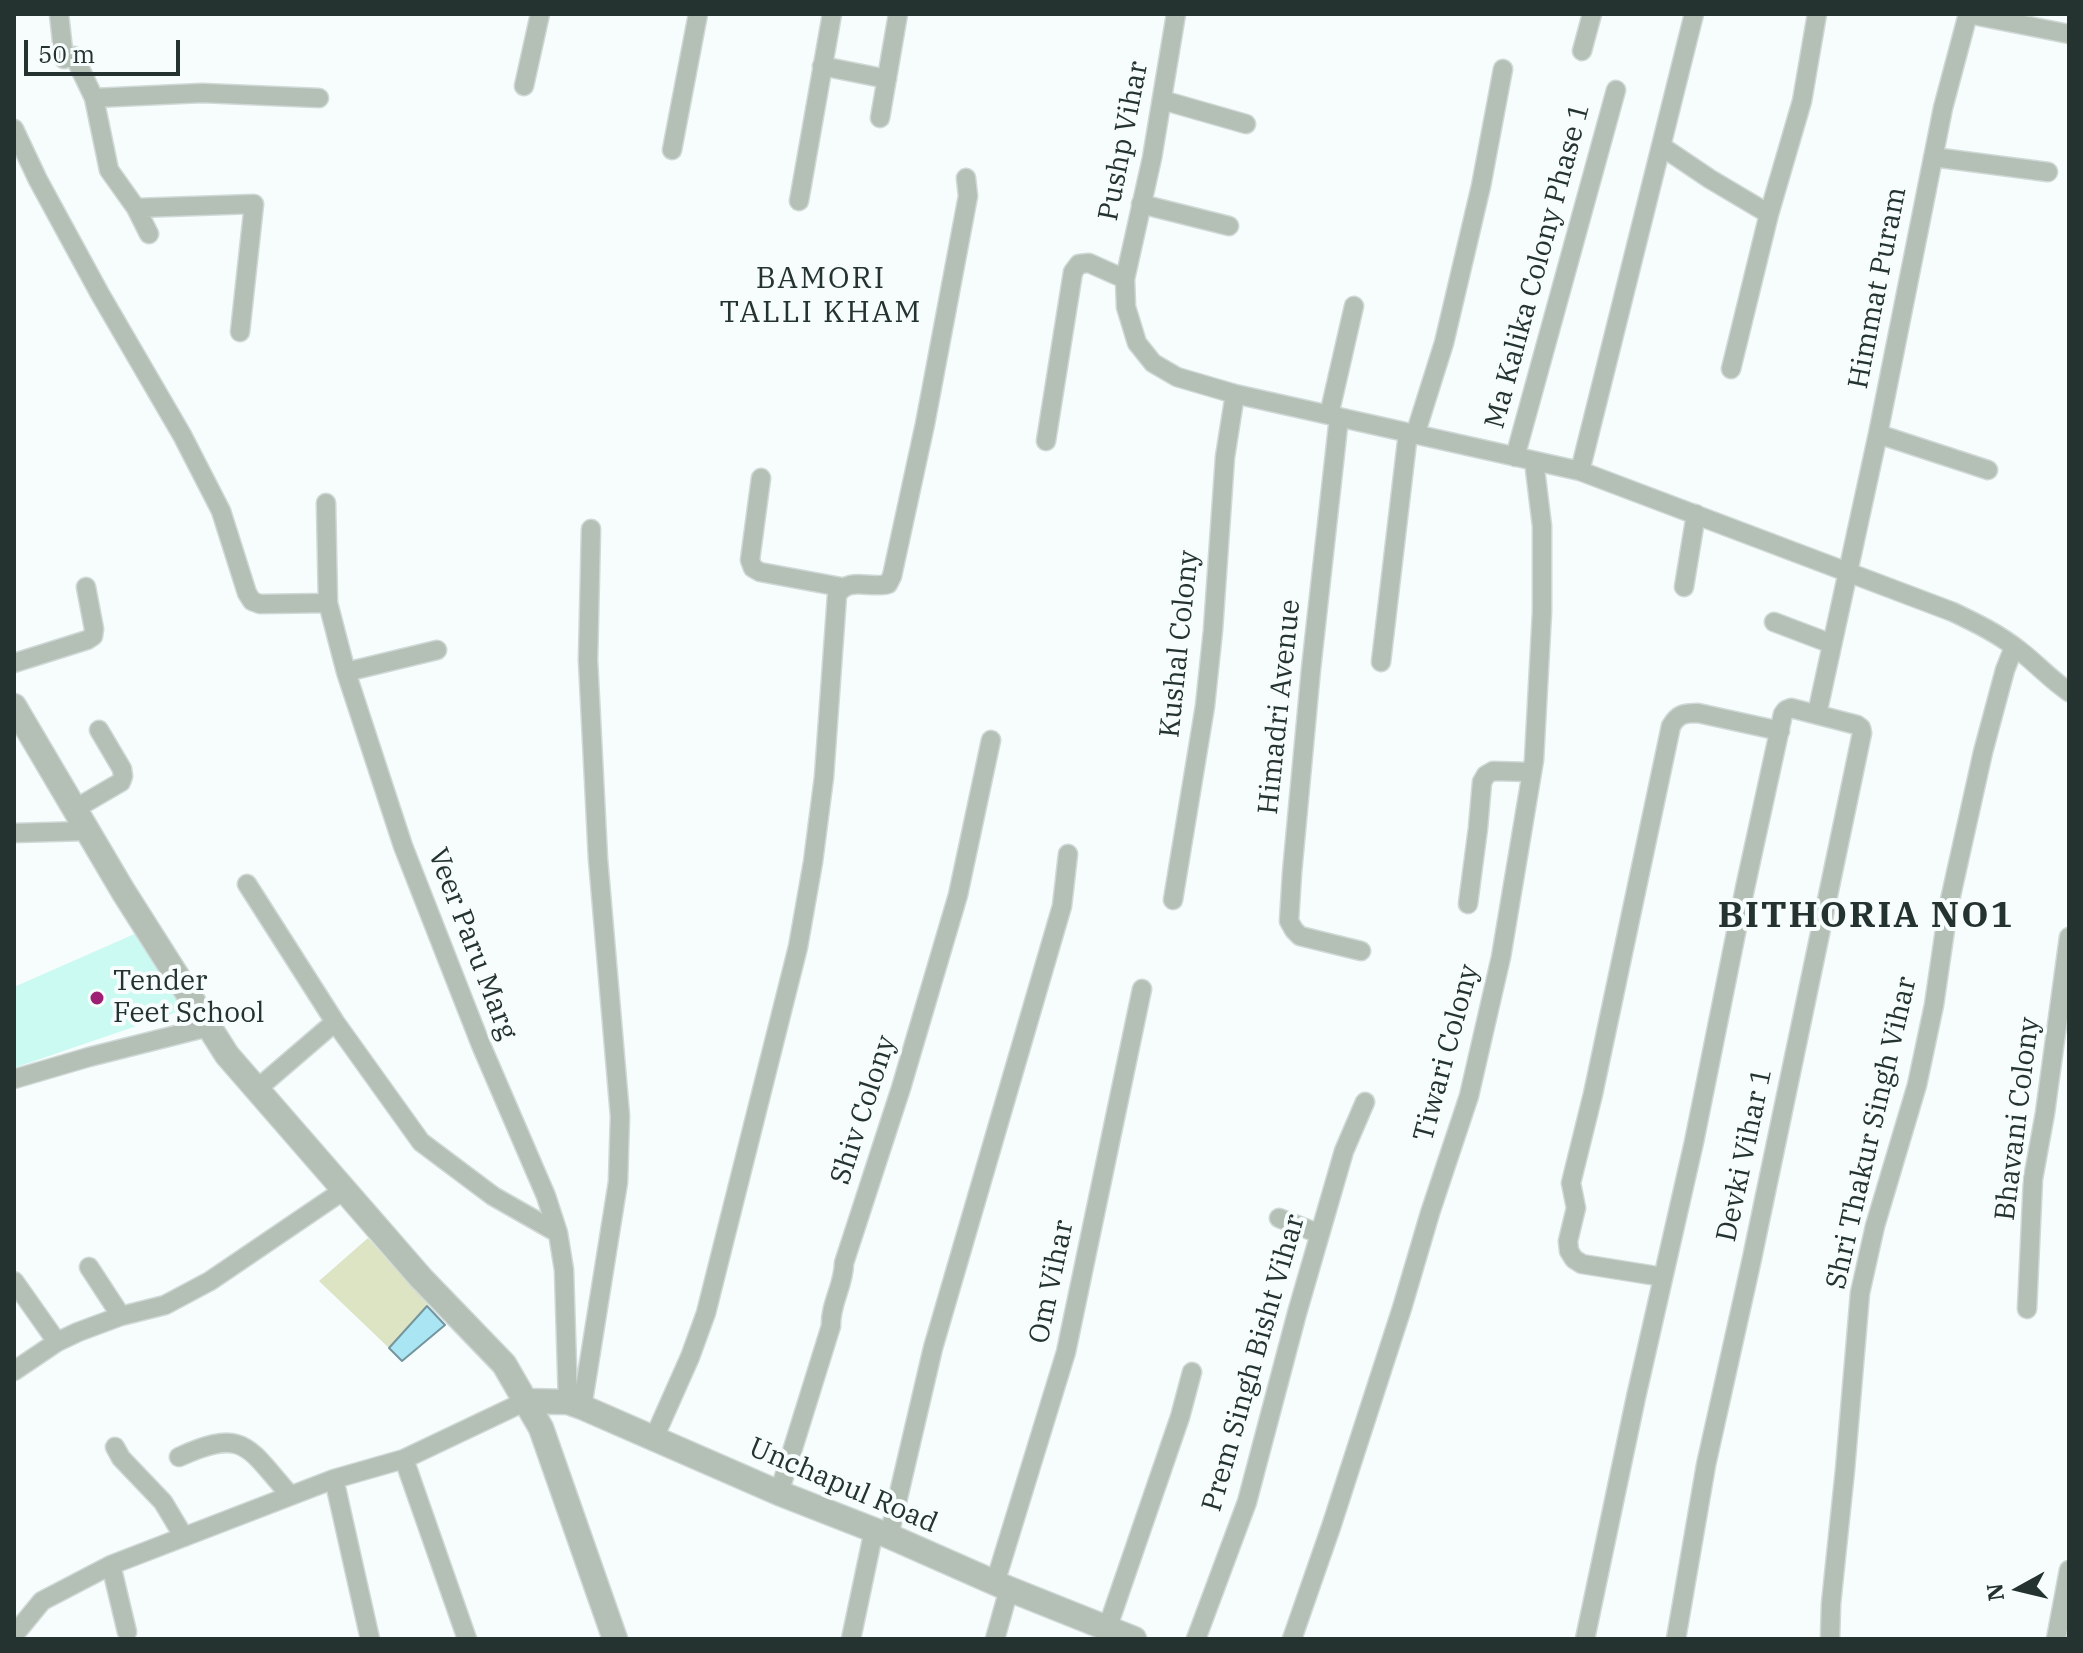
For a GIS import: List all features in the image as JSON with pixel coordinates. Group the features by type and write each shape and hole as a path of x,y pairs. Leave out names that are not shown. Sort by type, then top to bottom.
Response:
{"street":[{"path":"59,14 64,59 74,56 94,98 109,170 136,208 149,234"},
{"path":"524,86 540,14"},
{"path":"672,150 698,14"},
{"path":"799,201 832,14"},
{"path":"880,118 898,14"},
{"name":"Pushp Vihar","path":"1176,14 1152,158 1125,279 1126,307 1137,343 1153,363 1177,377 1235,394 1580,471 1984,626 2069,692"},
{"path":"1582,51 1592,14"},
{"path":"1580,471 1694,14"},
{"path":"1731,369 1769,214 1802,101 1817,14"},
{"path":"1968,14 2069,34"},
{"name":"Himmat Puram","path":"1817,714 1878,434 1943,108 1968,14"},
{"path":"822,66 887,79"},
{"path":"1381,662 1411,434 1444,343 1481,186 1503,69"},
{"name":"Ma Kalika Colony Phase 1","path":"1515,457 1616,90"},
{"path":"94,98 202,93 319,98"},
{"path":"1162,100 1246,124"},
{"path":"14,129 100,294 182,435 221,511 252,601 260,604 328,603"},
{"path":"1661,146 1769,214"},
{"path":"1933,157 2048,172"},
{"path":"761,478 750,560 753,568 760,572 841,587 848,584 888,584 925,424 968,196 966,178"},
{"path":"136,208 254,204 240,332"},
{"path":"1141,204 1229,226"},
{"path":"1046,441 1073,272 1079,264 1089,263 1125,279"},
{"name":"Himadri Avenue","path":"1354,306 1334,416 1289,921 1300,936 1361,951"},
{"name":"Kushal Colony","path":"1173,900 1205,706 1225,457 1235,394"},
{"path":"1878,434 1988,470"},
{"name":"Tiwari Colony","path":"1292,1639 1341,1498 1469,1096 1501,957 1532,772 1542,612 1542,526 1534,461"},
{"name":"Veer Paru Marg","path":"326,503 328,603 346,672 403,846 481,1045 546,1196 558,1233 575,1405"},
{"path":"1684,587 1696,514"},
{"path":"575,1405 618,1182 620,1116 598,859 588,660 591,529"},
{"path":"14,663 93,636 86,587"},
{"path":"654,1438 706,1313 798,947 824,777 837,595 841,587"},
{"path":"1774,622 1832,644"},
{"name":"Shri Thakur Singh Vihar","path":"1830,1639 1860,1293 1875,1226 1917,1085 1934,1005 1948,909 1972,799 2001,684 2014,647"},
{"path":"346,672 437,650"},
{"path":"14,706 80,820 227,1055 421,1278 504,1364 541,1428 615,1639"},
{"path":"1585,1639 1780,731 1786,710 1791,708 1817,714"},
{"path":"1663,1277 1582,1264 1574,1259 1568,1241 1576,1208 1571,1183 1593,1094 1671,726 1677,716 1698,713 1780,731"},
{"name":"Devki Vihar 1","path":"1676,1639 1706,1465 1862,733 1857,725 1817,714"},
{"path":"14,833 80,820 121,782 122,769 99,730"},
{"name":"Shiv Colony","path":"779,1493 831,1326 831,1315 844,1275 844,1263 901,1088 958,895 991,740"},
{"path":"1468,904 1482,782 1493,771 1532,772"},
{"path":"851,1639 1062,906 1068,854"},
{"path":"247,884 335,1022 421,1142 493,1196 558,1233"},
{"name":"Bhavani Colony","path":"2027,1309 2033,1179 2048,1098 2069,937"},
{"name":"Om Vihar","path":"995,1639 1002,1586 1066,1352 1142,989"},
{"path":"257,1089 335,1022"},
{"path":"14,1079 208,1027"},
{"name":"Prem Singh Bisht Vihar","path":"1196,1639 1247,1502 1344,1151 1365,1102"},
{"path":"14,1371 78,1332 121,1316 165,1305 210,1281 344,1190"},
{"path":"1279,1218 1320,1234"},
{"path":"89,1267 121,1316"},
{"path":"14,1281 57,1342"},
{"path":"1107,1629 1180,1417 1192,1372"},
{"path":"14,1635 42,1601 111,1565 334,1479 404,1459 526,1401"},
{"name":"Unchapul Road","path":"526,1401 575,1405 779,1493 1134,1639"},
{"path":"179,1457 225,1441 238,1443 248,1449 290,1495"},
{"path":"115,1447 121,1458 163,1502 184,1537"},
{"path":"404,1459 467,1639"},
{"path":"334,1479 370,1639"},
{"path":"111,1565 127,1632"},
{"path":"2056,1639 2069,1570"}],"shaded area":[{"name":"Tender Feet School","path":"139,932 186,1009 14,1068 14,987"},
{"path":"368,1238 428,1305 389,1348 319,1281"}],"building":[{"path":"427,1306 445,1325 402,1361 389,1348"}],"place":[{"name":"Tender Feet School","path":"97,998"}],"district":[{"name":"BAMORI TALLI KHAM","path":"821,296"},
{"name":"BITHORIA NO1","path":"1866,917"}]}
